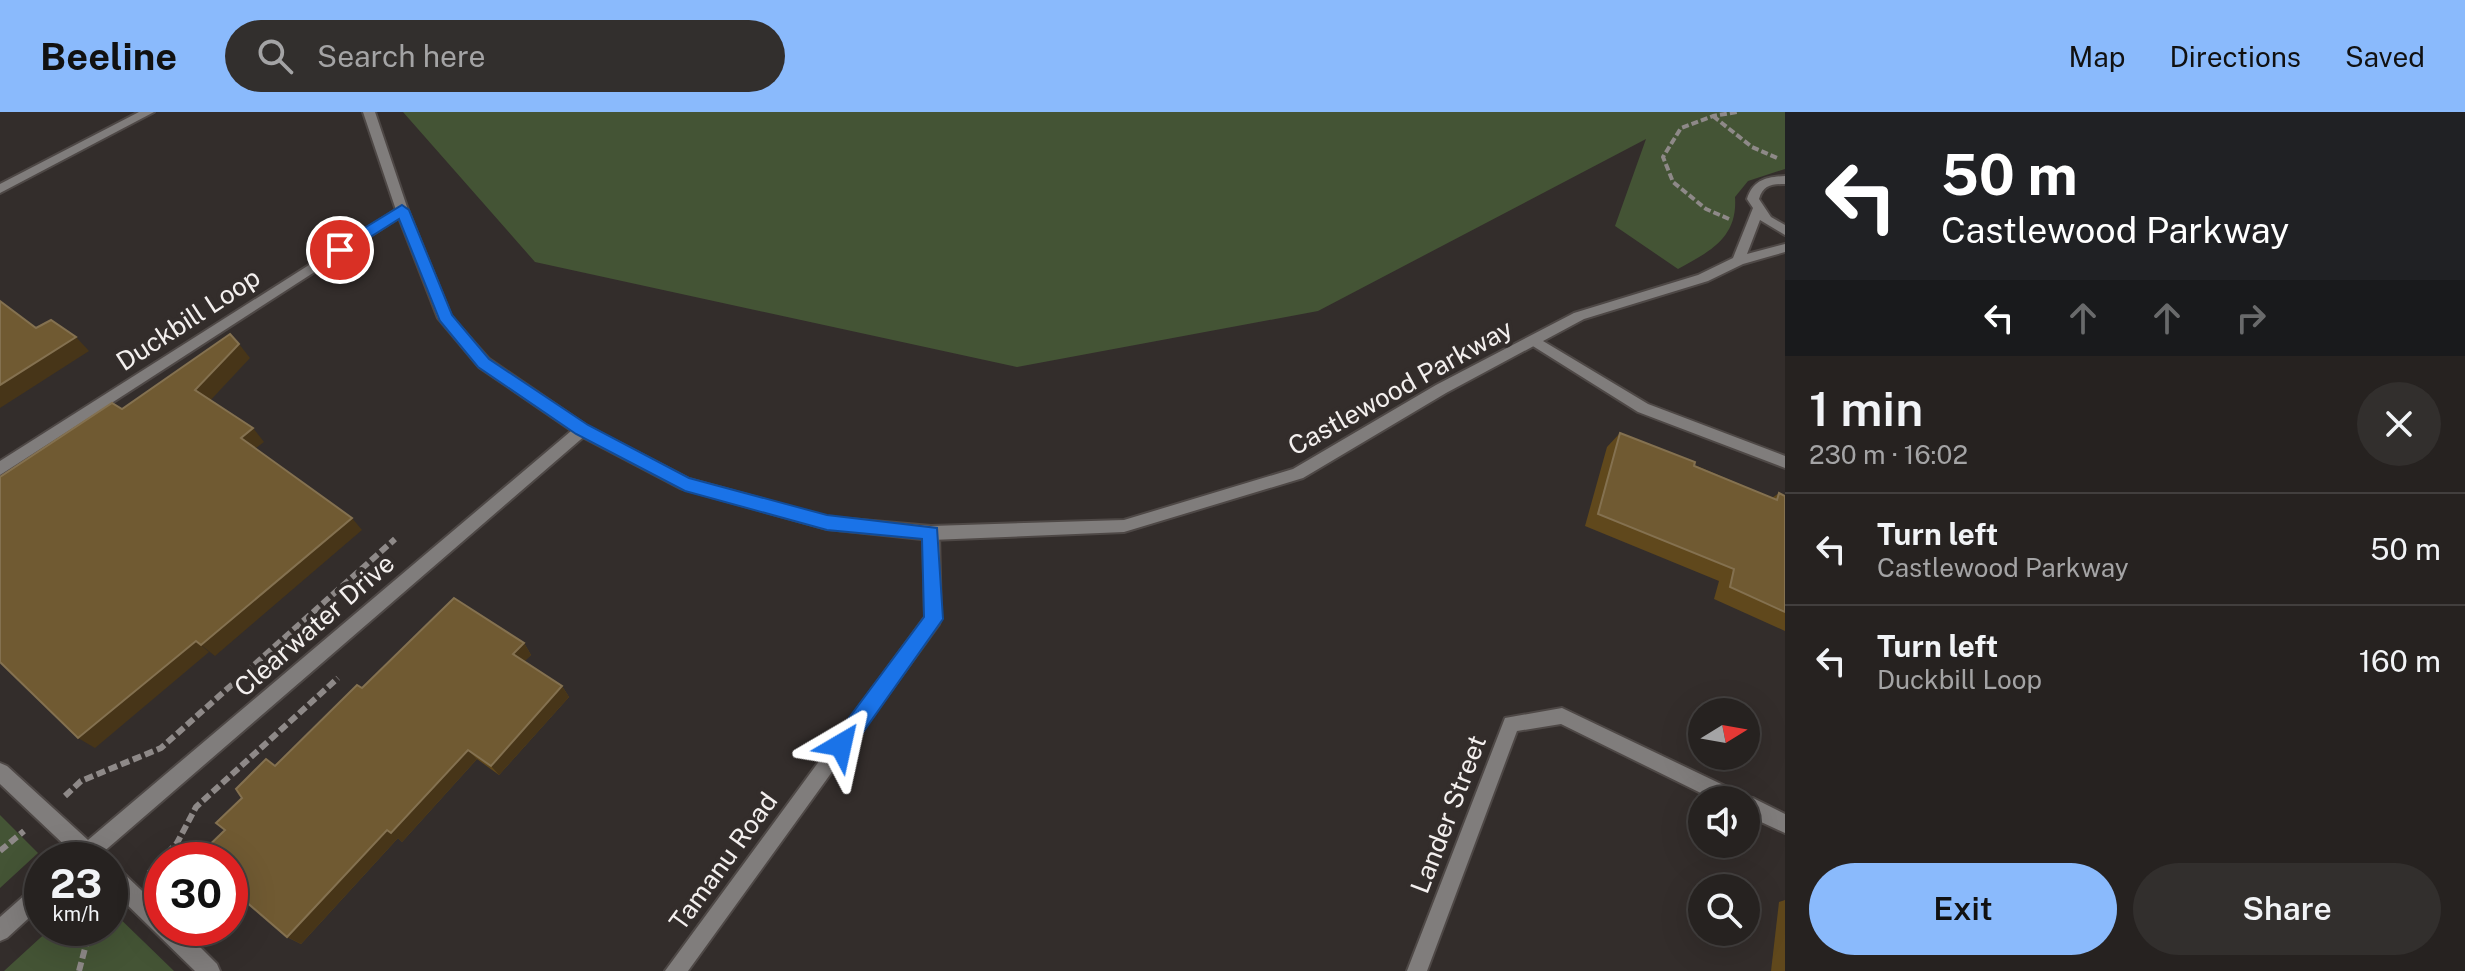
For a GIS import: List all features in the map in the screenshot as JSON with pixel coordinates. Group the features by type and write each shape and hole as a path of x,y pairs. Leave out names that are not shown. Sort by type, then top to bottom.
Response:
{"street":[{"path":"0,189 148,112"},
{"name":"Castlewood Parkway","path":"369,112 402,210 445,318 484,363 582,430 685,484 827,523 931,533 1124,526 1298,474 1441,389 1579,316 1703,278 1738,261 1785,248"},
{"path":"1785,180 1762,183 1754,190 1753,199 1758,210 1785,231"},
{"name":"Duckbill Loop","path":"0,469 402,210"},
{"path":"1738,261 1758,210"},
{"path":"1533,340 1643,408 1785,462"},
{"name":"Clearwater Drive","path":"106,842 582,430"},
{"name":"Tamanu Road","path":"675,971 933,619 931,533"},
{"name":"Lander Street","path":"1417,971 1511,724 1562,716 1706,786"},
{"path":"0,772 72,842"},
{"path":"1760,812 1785,824"},
{"path":"128,890 144,906"},
{"path":"0,931 24,909"},
{"path":"184,946 210,971"}],"path":[{"path":"1737,112 1713,116 1681,128 1663,157 1673,182 1706,209 1738,223"},
{"path":"1713,116 1752,147 1785,161"},
{"path":"0,851 81,781 161,748 395,539"},
{"path":"131,893 177,843 196,807 344,673"},
{"path":"79,971 86,946"}],"green space":[{"path":"403,112 1785,112 1785,169 1748,181 1735,197 1732,223 1719,242 1678,269 1615,226 1646,139 1318,311 1017,367 535,262"},
{"path":"0,815 27,842 24,842 24,866 0,888"},
{"path":"128,926 144,942 144,946 148,946 174,971 4,971 31,946 128,946"}],"building":[{"path":"0,301 36,328 51,320 76,337 0,385"},
{"path":"230,334 239,344 195,390 253,428 241,438 352,518 201,645 196,641 78,738 0,662 0,477 112,403 122,409"},
{"path":"1620,433 1695,462 1694,466 1777,500 1779,493 1785,496 1785,612 1730,587 1734,569 1598,514"},
{"path":"454,598 524,643 513,654 562,686 491,766 468,750 391,833 387,830 287,937 248,903 248,842 213,842 225,830 216,823 242,798 236,789 266,759 275,766 357,685 362,688"}],"route":[{"path":"340,250 402,210 445,318 484,363 582,430 685,484 827,523 931,533 933,619 841,745"}]}
